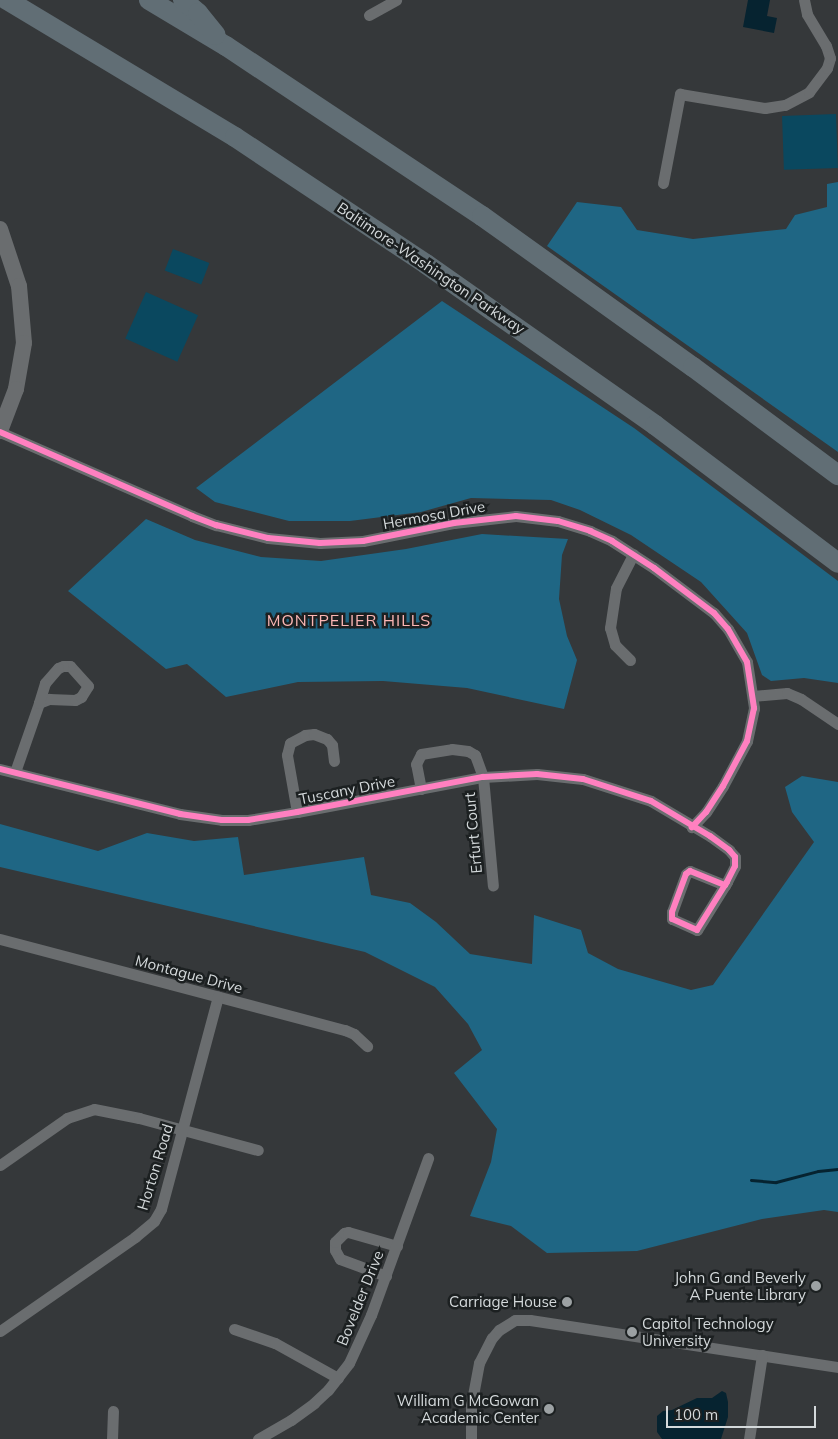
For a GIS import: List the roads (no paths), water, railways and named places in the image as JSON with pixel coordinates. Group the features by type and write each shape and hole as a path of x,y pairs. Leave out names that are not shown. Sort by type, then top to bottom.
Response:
{"highway":[{"name":"Baltimore-Washington Parkway","path":"7,0 54,30 235,137 426,264 616,397 838,563"},
{"path":"149,0 226,46 490,222 693,367 838,475"},
{"path":"183,0 198,13 226,46"},
{"path":"0,1 54,30"}],"main road":[{"path":"0,229 19,286 24,342 16,388 0,432"}],"street":[{"path":"370,15 396,0"},
{"path":"663,183 680,94 765,108 785,105 809,92 827,68 830,58 826,46 807,14 804,0"},
{"name":"Hermosa Drive","path":"0,432 192,516 246,534 304,543 363,541 494,517 516,516 558,521 590,531 633,554 695,596 714,613 728,629 747,662 753,696 752,723 742,753 712,803 692,827"},
{"path":"630,660 615,645 610,628 616,588 633,554"},
{"path":"753,696 787,692 801,699 838,724"},
{"path":"15,772 39,703"},
{"path":"297,812 287,755 290,743 305,735 314,734 327,739 332,744 334,761"},
{"name":"Erfurt Court","path":"422,789 417,772 418,759 421,754 438,750 468,750 475,755 483,777 494,886"},
{"name":"Tuscany Drive","path":"0,769 203,819 248,820 483,777 537,774 583,779 651,801 729,850 735,857 735,866 725,885"},
{"path":"690,870 725,885 697,930 672,920 672,912 686,874 690,870"},
{"name":"Montague Drive","path":"0,939 345,1030 354,1034 367,1046"},
{"name":"Horton Road","path":"0,1331 135,1237 154,1221 161,1209 218,996"},
{"path":"0,1165 67,1118 94,1109 183,1129 258,1150"},
{"name":"Bovelder Drive","path":"258,1439 314,1404 338,1378 357,1348 386,1276 428,1158"},
{"path":"386,1276 340,1259 335,1250 335,1242 344,1233 348,1232 397,1246"},
{"path":"471,1439 471,1406 479,1363 484,1350 499,1330 515,1320 530,1320 838,1367"},
{"path":"234,1329 275,1343 338,1378"},
{"path":"749,1439 762,1355"},
{"path":"112,1439 113,1411"}],"waterway":[{"path":"751,1180 776,1182 818,1171 838,1169"}],"place":[{"name":"John G and Beverly A Puente Library","path":"816,1286"},
{"name":"Carriage House","path":"567,1302"},
{"name":"Capitol Technology University","path":"632,1332"},
{"name":"William G McGowan Academic Center","path":"549,1409"}],"district":[{"name":"MONTPELIER HILLS","path":"349,620"}]}
